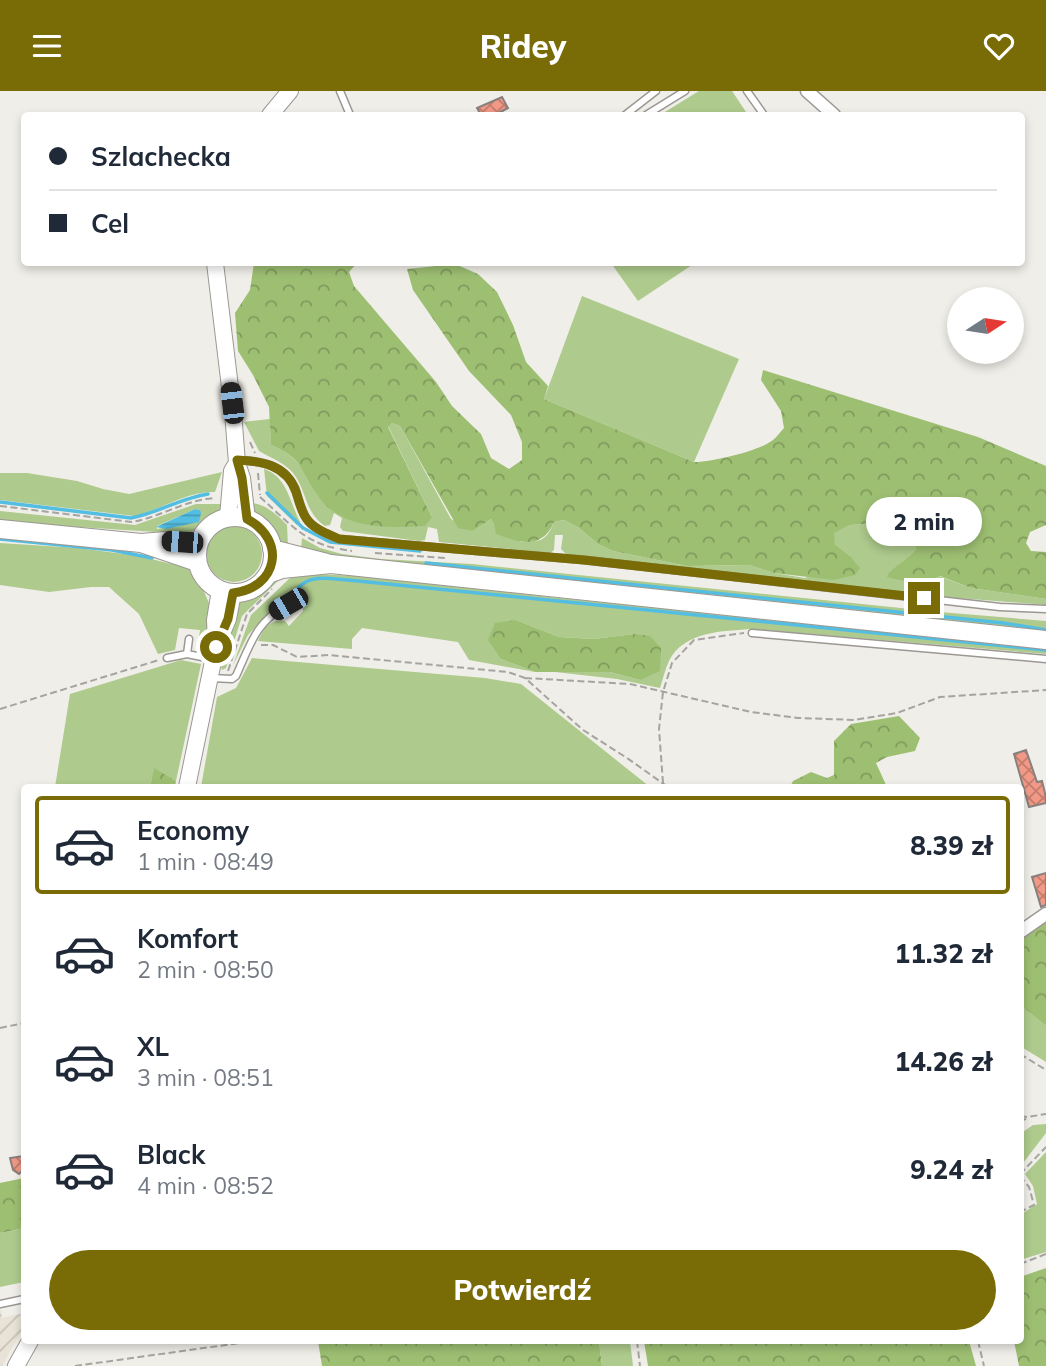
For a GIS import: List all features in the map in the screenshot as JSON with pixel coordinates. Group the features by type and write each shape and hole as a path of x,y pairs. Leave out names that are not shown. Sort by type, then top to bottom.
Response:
{"main road":[{"path":"272,580 272,549 264,530 247,519 228,517 210,526 198,543 197,562 205,579 227,592 254,588 272,580 282,569 331,565 1046,641"},
{"path":"0,529 141,543 198,543"},
{"path":"141,543 197,562"},
{"path":"272,549 331,565"}],"street":[{"path":"807,91 831,112"},
{"path":"272,112 289,92"},
{"path":"215,266 237,461 247,519"},
{"path":"228,517 233,471 237,461"},
{"path":"188,784 217,678 215,620 227,592"},
{"path":"1024,929 1046,914"},
{"path":"16,1366 28,1344"}],"lane":[{"path":"340,91 349,112"},
{"path":"629,112 656,91"},
{"path":"651,112 685,91"},
{"path":"747,91 762,112"},
{"path":"237,461 257,461 277,467 295,489 305,517 312,525 339,539 584,560 1000,607 1046,609"},
{"path":"217,678 236,676 249,646 266,619 288,604"},
{"path":"752,633 1046,659"},
{"path":"187,654 189,639"},
{"path":"167,657 215,653"},
{"path":"0,1304 21,1300"}],"path":[{"path":"0,506 132,522 150,518 189,502 214,498"},
{"path":"217,678 247,614 272,580"},
{"path":"663,784 659,729 663,692 672,663 694,640 752,633"},
{"path":"249,646 272,645 297,657 329,655 508,672 525,678 629,684 751,712 798,718 854,720 897,713 940,697 1046,690"},
{"path":"0,709 167,657"},
{"path":"525,678 583,730 663,784"},
{"path":"0,1028 21,1024"},
{"path":"1024,1056 1046,1070"},
{"path":"1024,1117 1046,1114"},
{"path":"1024,1171 1046,1147"},
{"path":"1024,1180 1029,1187 1034,1205 1024,1210"},
{"path":"1024,1262 1046,1254"},
{"path":"75,1366 233,1344"},
{"path":"637,1344 640,1366"},
{"path":"979,1344 984,1366"}],"shaded area":[{"path":"0,1307 2,1318 21,1314 21,1332 0,1366"}],"green space":[{"path":"699,91 732,91 746,112 665,112"},
{"path":"254,266 354,266 349,272 354,286 436,382 452,406 481,434 491,458 509,469 522,460 522,442 511,415 469,371 413,290 407,269 460,266 478,274 497,292 513,325 526,362 548,386 544,399 694,462 747,452 773,440 784,428 781,411 761,380 763,370 978,437 1046,466 1046,525 1030,532 1026,543 1031,551 1046,552 1046,599 971,588 940,576 914,582 887,577 916,549 909,532 898,522 850,525 834,533 835,544 860,568 855,575 834,580 774,573 749,565 687,566 613,551 598,544 579,528 564,520 554,522 543,537 530,542 496,534 491,519 473,531 458,528 400,426 392,423 388,427 432,517 425,526 381,526 352,521 328,507 296,461 271,445 269,407 238,351 235,313 250,290"},
{"path":"613,266 690,266 638,301"},
{"path":"582,296 739,359 694,462 544,399"},
{"path":"270,419 271,445 295,460 318,496 432,517 388,426 392,423 400,426 451,519 473,531 491,519 521,542 533,541 545,537 554,522 564,520 579,528 598,544 613,551 687,566 749,565 774,573 805,578 850,556 835,544 833,533 850,525 898,522 909,532 916,549 893,569 888,577 914,582 939,576 971,588 1046,599 1046,605 908,594 567,555 561,549 563,535 555,535 554,550 550,553 439,542 437,529 428,527 425,540 419,541 343,531 340,527 342,518 334,513 330,525 325,526 319,521 310,510 292,472 259,451 244,422"},
{"path":"264,469 283,484 300,522 297,525 267,496"},
{"path":"222,472 215,492 194,494 134,516 0,500 0,473 27,473 77,481 129,494"},
{"path":"250,503 265,507 287,525 288,546 266,527"},
{"path":"196,504 223,504 215,516 188,534 0,522 0,511 135,525","holes":["195,509 200,510 198,522 157,529 157,526"]},
{"path":"234,526 249,531 257,539 262,554 257,569 249,577 234,582 219,577 211,569 206,554 211,539 219,531"},
{"path":"302,538 320,548 342,554 381,559 472,564 1046,621 1046,631 354,560 301,549"},
{"path":"0,543 78,548 139,556 188,568 201,585 209,603 206,645 203,650 198,645 200,630 179,628 175,650 158,654 139,614 109,587 49,592 0,585"},
{"path":"312,574 383,577 549,597 1046,647 1046,654 753,629 729,631 694,638 684,644 669,661 660,688 617,679 555,672 610,672 640,680 634,634 594,639 559,637 516,620 501,659 535,672 469,660 458,642 362,628 352,639 352,649 258,641 271,623 285,621 289,626 303,611 302,593 297,591 285,594 248,635 233,665 251,615 290,578"},
{"path":"283,576 242,616 226,668 222,670 220,663 238,605 259,588"},
{"path":"516,620 559,637 594,639 634,634 650,636 661,648 660,671 640,680 610,672 535,672 501,659 488,640 495,623"},
{"path":"252,658 485,678 521,684 646,784 202,784 217,697 236,688"},
{"path":"181,660 201,664 176,781 154,769 151,784 55,784 70,694"},
{"path":"899,716 920,738 915,751 887,757 876,763 886,784 792,784 811,772 827,778 834,775 834,741 851,724"},
{"path":"154,768 176,781 176,784 151,784"},
{"path":"1046,921 1046,1026 1024,1008 1024,938"},
{"path":"1024,1008 1046,1026 1046,1062 1024,1048"},
{"path":"1046,1124 1046,1133 1024,1162 1024,1131 1033,1125"},
{"path":"1046,1152 1046,1252 1024,1259 1024,1212 1037,1204 1033,1186 1025,1174"},
{"path":"21,1179 21,1229 0,1233 0,1183"},
{"path":"21,1229 21,1283 0,1287 0,1233"},
{"path":"1046,1268 1046,1366 1019,1366 1015,1344 1024,1344 1024,1276"},
{"path":"318,1344 599,1344 602,1366 322,1366"},
{"path":"599,1344 630,1344 633,1366 602,1366"},
{"path":"644,1344 970,1344 976,1366 648,1366"}],"water":[{"path":"195,509 201,513 199,522 166,529 156,527"}],"building":[{"path":"502,97 508,108 501,112 479,112 477,108"},
{"path":"1026,750 1037,782 1042,781 1046,803 1029,807 1014,754"},
{"path":"1046,873 1046,905 1041,907 1032,877"},
{"path":"21,1156 19,1174 13,1170 10,1158"}],"waterway":[{"path":"267,493 303,528 330,542 420,551"},
{"path":"0,502 131,518 208,494"},
{"path":"0,539 112,550 152,558"},
{"path":"426,563 1003,623 1046,630"},
{"path":"299,587 310,580 335,579 1046,650"}],"route":[{"path":"216,647 228,619 233,593 244,592 262,582 272,562 272,549 264,530 247,519 237,460 257,461 277,467 295,489 305,517 312,525 339,539 584,560 924,598"}]}
